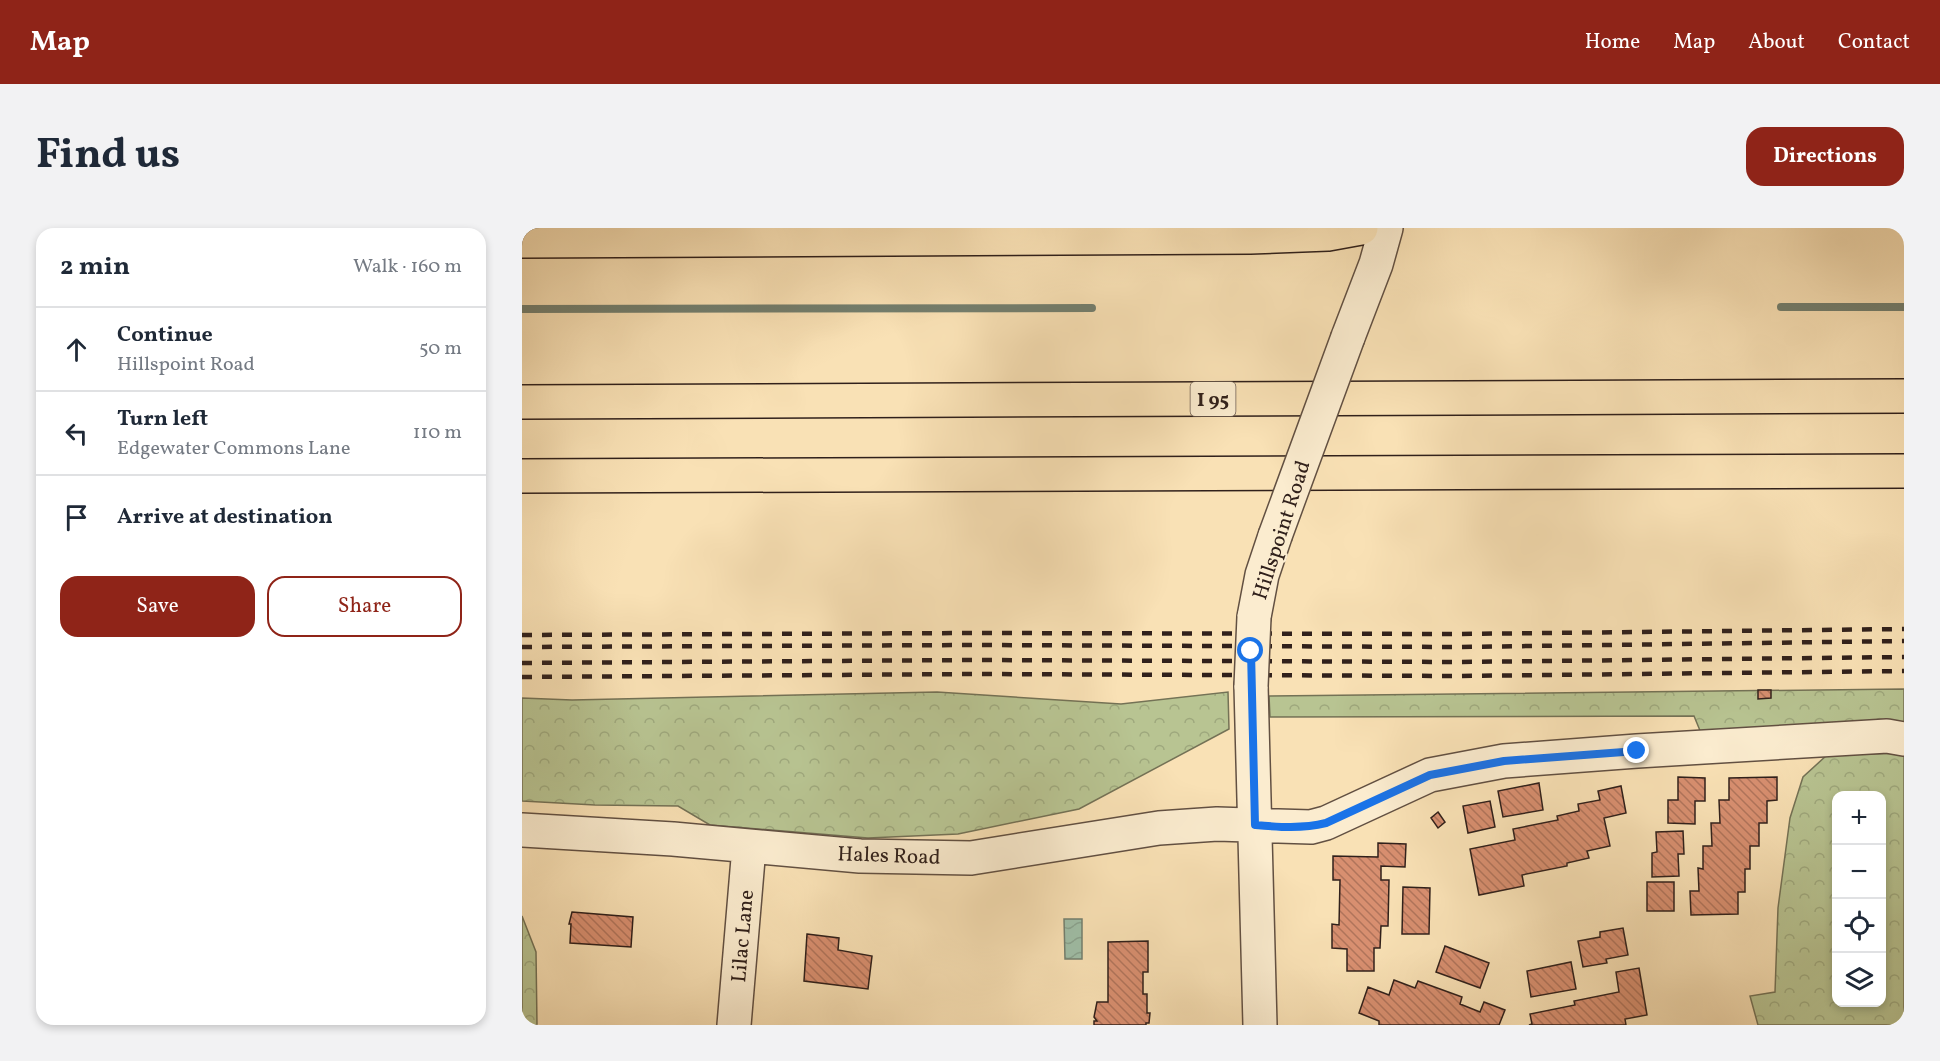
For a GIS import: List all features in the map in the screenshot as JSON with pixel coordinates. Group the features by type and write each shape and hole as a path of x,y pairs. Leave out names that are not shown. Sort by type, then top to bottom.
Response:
{"main road":[{"path":"522,241 642,234 1250,237 1328,234 1361,228"},
{"name":"I 95","path":"522,402 1904,396"},
{"path":"522,476 1904,471"}],"street":[{"name":"Hillspoint Road","path":"1260,1025 1251,686 1254,617 1262,575 1275,536 1376,264 1386,228"},
{"name":"Hales Road","path":"522,830 662,838 860,856 971,858 1159,828 1255,825 1286,828 1311,827 1326,823 1430,775 1504,761 1887,736 1904,739"},
{"name":"Lilac Lane","path":"734,1025 749,847"}],"green space":[{"path":"1904,689 1904,729 1701,733 1694,716 1270,717 1269,696"},
{"path":"937,692 1121,704 1228,692 1229,729 1079,809 958,834 868,838 710,825 678,806 522,801 522,698 572,700"},
{"path":"1904,753 1904,1025 1758,1025 1750,996 1775,992 1778,908 1790,818 1803,777 1827,755"},
{"path":"522,916 536,952 537,1025 522,1025"}],"water":[{"path":"1064,919 1082,919 1082,959 1065,959"}],"building":[{"path":"1758,690 1771,690 1771,698 1758,699"},
{"path":"1678,777 1705,778 1705,801 1695,801 1695,824 1668,823 1668,800 1678,800"},
{"path":"1777,777 1777,800 1767,801 1767,823 1759,823 1759,846 1750,846 1750,869 1745,869 1745,892 1738,892 1738,914 1691,915 1690,891 1699,891 1698,868 1703,869 1703,846 1712,846 1711,823 1720,823 1719,800 1729,800 1729,778"},
{"path":"1539,783 1543,810 1503,817 1498,791"},
{"path":"1621,786 1626,813 1604,818 1610,846 1587,851 1589,858 1567,863 1567,866 1522,875 1524,886 1479,895 1470,849 1515,840 1513,829 1558,820 1557,816 1579,811 1578,804 1600,800 1598,791"},
{"path":"1490,801 1495,827 1468,833 1463,806"},
{"path":"1438,812 1445,822 1438,828 1431,818"},
{"path":"1683,831 1684,854 1678,854 1679,876 1652,877 1652,853 1657,852 1656,832"},
{"path":"1378,843 1406,844 1405,867 1381,866 1381,880 1389,880 1388,926 1381,926 1380,948 1374,948 1374,971 1347,971 1347,949 1332,948 1332,924 1339,925 1340,880 1333,880 1333,856 1378,857"},
{"path":"1647,882 1674,882 1674,911 1647,911"},
{"path":"1403,887 1430,888 1429,934 1402,934"},
{"path":"572,912 633,917 631,947 570,943 571,924 569,924"},
{"path":"1623,928 1628,955 1606,959 1607,963 1583,967 1578,941 1600,937 1600,932"},
{"path":"807,934 839,938 838,950 872,956 868,989 804,981"},
{"path":"1148,941 1148,972 1143,972 1143,994 1147,994 1149,1023 1146,1025 1094,1025 1094,1021 1097,1021 1094,1017 1097,1002 1108,1002 1108,942"},
{"path":"1445,946 1489,963 1480,988 1436,972"},
{"path":"1571,962 1576,989 1531,997 1527,971"},
{"path":"1639,968 1647,1015 1625,1019 1626,1025 1529,1025 1532,1024 1530,1014 1575,1005 1574,1001 1619,992 1616,972"},
{"path":"1394,980 1415,988 1418,981 1462,997 1460,1004 1480,1012 1484,1002 1505,1010 1499,1025 1379,1025 1379,1021 1359,1013 1368,987 1389,995"}],"waterway":[{"path":"1781,307 1904,307"},
{"path":"522,309 1092,308"}],"railway":[{"path":"522,635 1458,634 1904,629"},
{"path":"522,647 974,645 1457,647 1904,641"},
{"path":"522,663 974,660 1457,662 1904,657"},
{"path":"522,677 974,674 1457,676 1904,671"}],"route":[{"path":"1251,651 1255,825 1299,828 1326,823 1430,775 1504,761 1637,751"}]}
